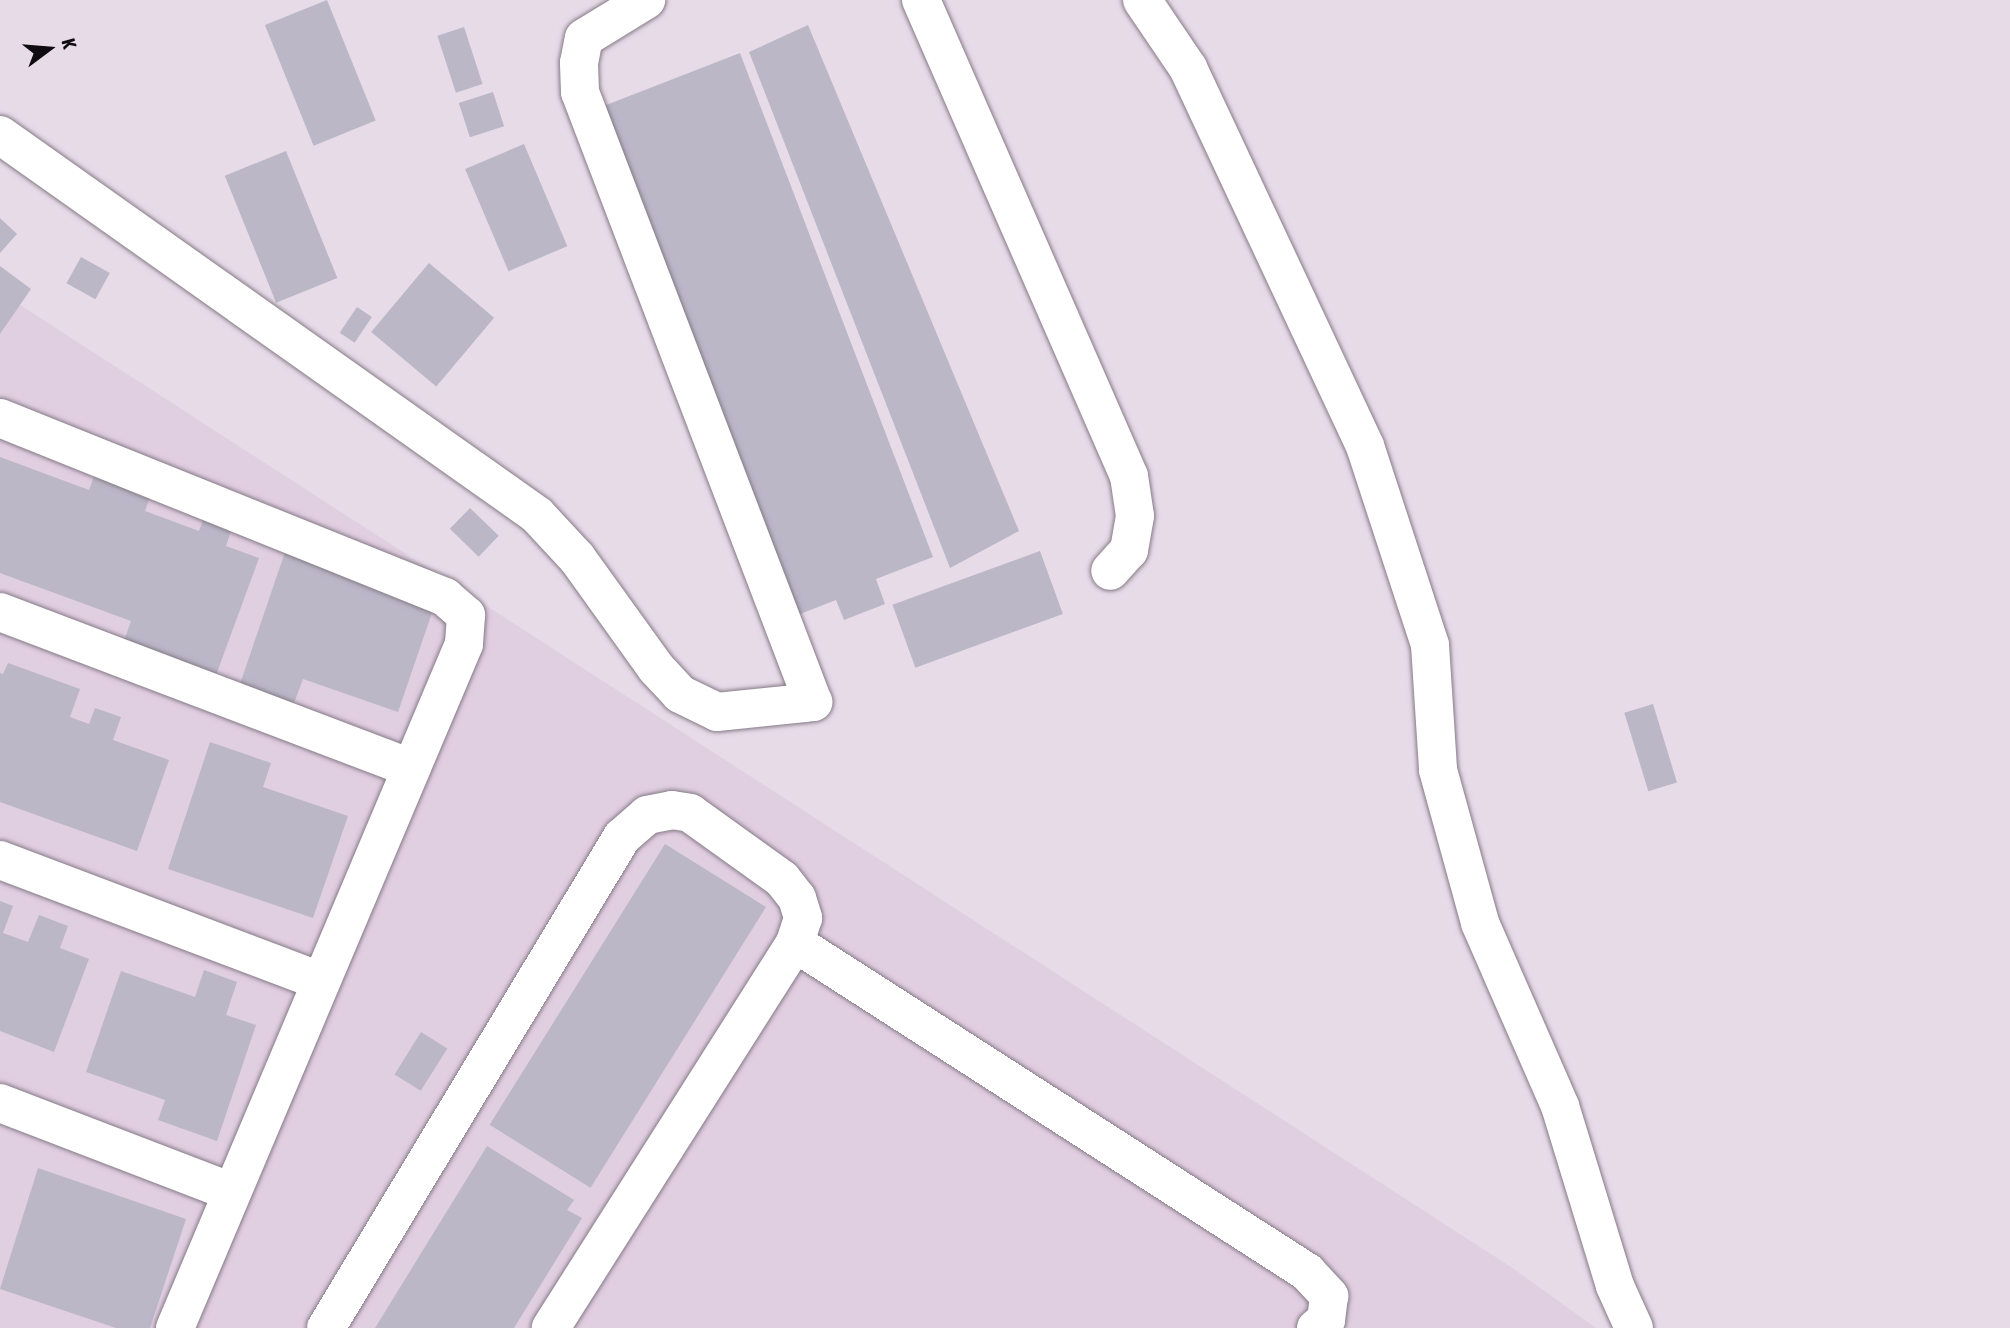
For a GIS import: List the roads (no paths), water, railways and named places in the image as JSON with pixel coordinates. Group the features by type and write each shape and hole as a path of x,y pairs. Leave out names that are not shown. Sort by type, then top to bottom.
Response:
{"street":[{"path":"0,135 537,515 577,558 656,668 680,694 718,712 813,702 580,92 579,63 584,38 646,0"},
{"path":"921,0 1129,476 1135,516 1129,550 1110,570"},
{"path":"1142,0 1188,68 1365,446 1430,645 1438,771 1480,923 1560,1106 1615,1286 1634,1328"},
{"path":"0,418 445,597 466,615 464,644 175,1328"},
{"path":"0,612 411,768"},
{"path":"327,1328 622,838 647,816 672,810 690,813 782,879 797,898 803,918 795,943 551,1328"},
{"path":"0,860 321,981"},
{"path":"795,943 1307,1272 1329,1296 1326,1320 1316,1328"},
{"path":"0,1103 232,1192"}]}
